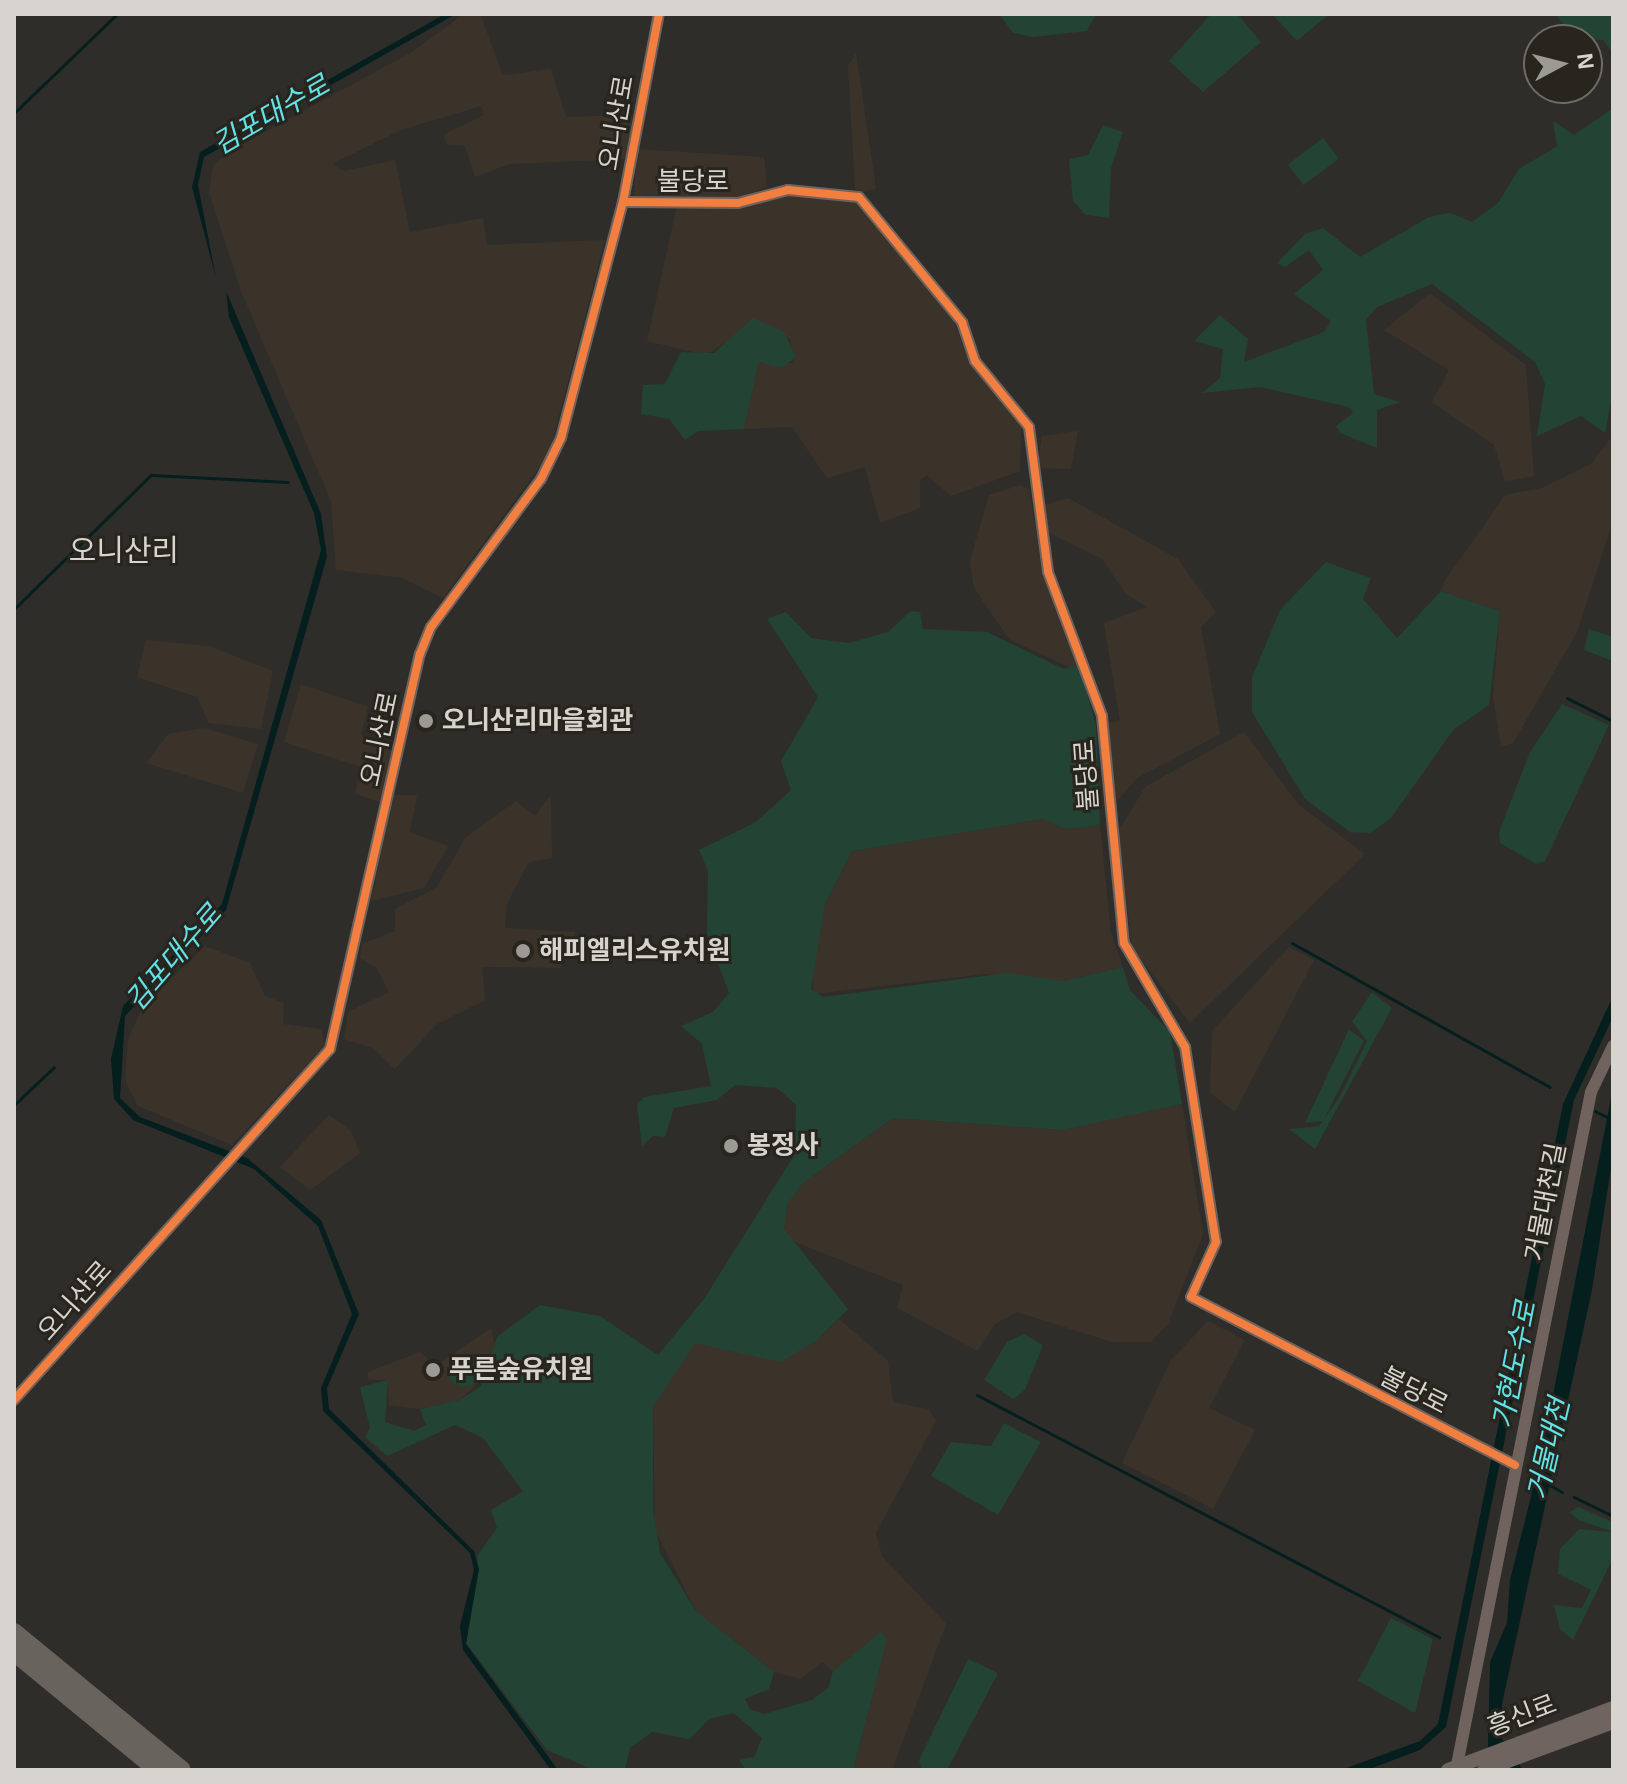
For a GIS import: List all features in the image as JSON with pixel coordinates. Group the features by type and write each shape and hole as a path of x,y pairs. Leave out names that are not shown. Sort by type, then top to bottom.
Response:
{"highway":[{"path":"14,1632 182,1770"},
{"path":"14,1652 157,1770"}],"main road":[{"name":"흥신로","path":"1526,1748 1613,1708"},
{"name":"흥신로","path":"1453,1769 1481,1764 1613,1722"}],"street":[{"name":"오니산로","path":"14,1400 330,1049 420,654 446,603 553,458 623,202 659,14"},
{"name":"불당로","path":"623,202 738,203 788,190 859,197 962,322 975,361 1029,427 1048,572 1102,716 1124,943 1185,1047 1216,1242 1191,1297 1515,1465"},
{"name":"거물대천길","path":"1515,1465 1591,1092 1613,1046"},
{"path":"1453,1769 1515,1465"}],"shaded area":[{"path":"464,14 480,14 503,75 551,69 566,117 633,115 626,159 510,164 475,177 465,146 446,144 444,134 484,115 481,106 401,130 332,164 344,171 395,160 410,232 483,218 487,245 605,240 549,454 443,598 403,578 336,570 331,501 241,291 209,192 213,166 228,152 412,52"},
{"path":"856,53 876,188 863,192 855,189 848,66"},
{"path":"636,149 764,157 767,187 739,198 634,197"},
{"path":"780,194 857,201 953,318 965,351 1021,426 1020,471 951,496 927,475 920,480 920,508 880,523 865,467 827,478 792,427 744,429 759,362 794,363 790,339 742,332 706,355 647,341 677,206"},
{"path":"1430,293 1526,365 1534,476 1505,481 1494,445 1432,402 1449,370 1384,330"},
{"path":"1078,431 1071,469 1037,468 1042,436"},
{"path":"1613,435 1613,521 1577,632 1513,743 1501,747 1493,697 1500,611 1441,591 1444,582 1505,495 1542,488 1591,464"},
{"path":"1020,485 1029,489 1042,569 1079,665 1071,668 1009,639 974,588 970,561 989,495"},
{"path":"1068,498 1178,559 1216,612 1201,627 1220,734 1137,778 1117,801 1107,723 1120,721 1104,623 1147,607 1126,594 1102,559 1047,532 1044,505"},
{"path":"146,640 209,646 273,671 261,729 209,723 197,697 137,677"},
{"path":"301,684 368,707 361,735 395,745 380,802 355,794 361,767 284,742"},
{"path":"204,728 258,744 243,793 146,763 168,734"},
{"path":"1244,732 1299,805 1365,854 1190,1023 1132,948 1118,831 1146,786"},
{"path":"393,795 417,795 410,832 448,846 424,888 371,901"},
{"path":"551,795 552,858 529,862 507,903 505,928 576,932 560,968 482,967 485,1000 437,1024 395,1069 373,1048 344,1039 348,1012 389,992 376,967 360,958 362,944 395,931 395,909 437,887 466,837 516,801 535,816"},
{"path":"1044,819 1065,829 1100,825 1111,933 1123,967 1064,981 984,974 814,994 811,962 825,904 852,851"},
{"path":"205,946 250,963 265,996 284,1003 283,1024 321,1029 325,1045 232,1145 138,1106 125,1080 128,1040 143,1005"},
{"path":"1289,947 1314,960 1235,1112 1210,1093 1212,1031"},
{"path":"1182,1104 1203,1234 1168,1324 1151,1342 1112,1342 1017,1312 995,1324 978,1351 897,1308 903,1285 788,1239 784,1229 788,1203 804,1182 893,1118 1063,1130"},
{"path":"329,1115 351,1131 360,1153 310,1190 280,1167"},
{"path":"839,1319 888,1361 893,1402 928,1409 936,1421 876,1533 882,1556 946,1624 892,1770 853,1770 887,1640 881,1633 833,1671 822,1662 801,1679 774,1672 696,1611 655,1530 653,1407 694,1343 816,1341"},
{"path":"1208,1321 1245,1340 1209,1408 1255,1430 1213,1509 1122,1463 1171,1360"},
{"name":"푸른숲유치원","path":"491,1328 496,1349 486,1375 460,1400 420,1409 389,1405 388,1380 368,1380 368,1372 420,1352 435,1366"}],"green space":[{"path":"999,14 1096,14 1087,31 1033,37 1013,33"},
{"path":"1211,14 1237,14 1261,42 1203,92 1169,61"},
{"path":"1272,14 1329,14 1297,41"},
{"path":"1555,14 1613,14 1613,53 1603,40 1603,24 1563,24"},
{"path":"1613,108 1613,391 1605,433 1581,416 1537,436 1545,384 1535,362 1432,284 1377,307 1366,320 1374,394 1400,402 1377,410 1377,448 1340,433 1336,426 1353,413 1349,407 1260,387 1202,393 1220,378 1223,349 1194,341 1220,315 1248,339 1244,362 1324,332 1331,321 1294,294 1323,270 1309,250 1285,267 1277,263 1305,234 1323,228 1360,257 1429,217 1450,213 1472,222 1498,203 1519,169 1557,146 1553,121 1574,135"},
{"path":"1103,125 1123,132 1111,168 1109,218 1086,215 1073,201 1069,159 1088,155"},
{"path":"1323,138 1339,159 1304,185 1288,164"},
{"path":"753,318 784,332 796,357 782,368 759,362 744,429 698,431 685,440 669,419 641,414 643,385 665,384 681,352 714,353"},
{"path":"1326,562 1371,578 1363,599 1397,638 1441,591 1500,611 1489,705 1454,729 1391,818 1370,833 1350,832 1305,799 1252,712 1252,677 1280,610"},
{"path":"911,611 920,612 923,629 987,632 1064,669 1079,665 1096,725 1100,825 1065,829 1043,819 852,851 825,904 811,989 823,997 1007,973 1064,981 1123,967 1130,990 1170,1032 1182,1104 1063,1130 893,1118 804,1182 788,1203 784,1229 848,1309 816,1341 780,1362 695,1343 653,1407 653,1508 660,1553 696,1611 774,1672 769,1689 745,1699 750,1709 764,1714 812,1700 828,1688 833,1671 881,1632 887,1640 853,1770 746,1770 739,1760 754,1757 762,1738 734,1713 709,1719 690,1739 652,1732 630,1748 625,1770 594,1770 547,1750 466,1643 478,1555 497,1528 491,1510 523,1491 483,1438 455,1425 387,1456 365,1437 370,1428 360,1387 388,1380 385,1422 414,1431 426,1425 420,1409 460,1400 481,1386 497,1337 540,1305 600,1316 658,1355 704,1299 795,1154 796,1105 777,1088 735,1085 717,1100 674,1108 665,1137 653,1136 642,1146 637,1105 644,1097 711,1086 702,1044 681,1026 713,1012 729,993 707,933 708,871 699,850 756,822 791,790 781,761 818,697 767,619 786,612 811,638 849,643 888,632"},
{"path":"1589,629 1613,637 1613,661 1584,650"},
{"path":"1562,704 1609,725 1545,861 1536,864 1500,843 1499,832 1530,752"},
{"path":"1372,992 1392,1008 1315,1149 1289,1129 1319,1126 1339,1098 1367,1041 1352,1022"},
{"path":"1349,1029 1364,1041 1323,1121 1305,1123"},
{"path":"1024,1334 1043,1345 1025,1390 1013,1399 984,1380 1007,1342"},
{"path":"464,1355 475,1360 480,1371 475,1382 464,1387 453,1382 448,1371 453,1360"},
{"path":"1004,1423 1041,1442 998,1515 931,1476 951,1442 991,1446"},
{"path":"1578,1507 1613,1522 1613,1532 1578,1520 1570,1512"},
{"path":"1579,1529 1613,1532 1613,1558 1573,1640 1560,1629 1554,1605 1582,1608 1591,1590 1558,1574 1560,1549"},
{"path":"1391,1618 1433,1639 1415,1713 1358,1681"},
{"path":"968,1659 998,1673 947,1770 922,1770 919,1760"}],"water":[{"name":"김포대수로","path":"445,14 456,14 204,157 198,185 216,278 192,187 200,152"},
{"name":"김포대수로","path":"226,291 321,514 327,557 226,910 125,1016 120,1098 140,1117 247,1158 321,1220 359,1314 327,1388 329,1409 474,1551 479,1569 466,1644 558,1770 551,1770 463,1650 460,1626 474,1570 470,1553 323,1411 321,1388 352,1314 318,1226 254,1169 133,1120 114,1099 111,1059 123,1006 222,904 321,550 314,513 229,317"},
{"name":"가현도수로","path":"1613,996 1613,1017 1574,1100 1446,1727 1420,1750 1367,1770 1341,1770 1420,1741 1438,1724 1563,1104"},
{"name":"거물대천","path":"1613,1088 1613,1155 1592,1290 1502,1704 1502,1739 1523,1770 1497,1770 1488,1746 1490,1662 1507,1623 1510,1580 1543,1449 1538,1422 1553,1395"}],"waterway":[{"path":"14,113 117,14"},
{"path":"14,609 151,475 288,482"},
{"path":"1567,698 1613,721"},
{"path":"1292,943 1550,1087"},
{"path":"14,1105 54,1067"},
{"path":"1595,1111 1613,1120"},
{"path":"977,1395 1439,1637"},
{"name":"거물대천","path":"1548,1484 1562,1492"},
{"path":"1574,1497 1613,1516"}],"cycle path":[{"path":"14,1400 330,1049 420,654 431,627 541,479 561,438 623,202 659,14"},
{"path":"623,202 738,203 788,190 859,197 962,322 975,361 1029,427 1048,572 1102,716 1124,943 1185,1047 1216,1242 1191,1297 1515,1465"}],"place":[{"name":"오니산리마을회관","path":"426,721"},
{"name":"해피엘리스유치원","path":"523,951"},
{"name":"봉정사","path":"731,1146"},
{"name":"푸른숲유치원","path":"433,1370"}],"district":[{"name":"오니산리","path":"124,551"}]}
